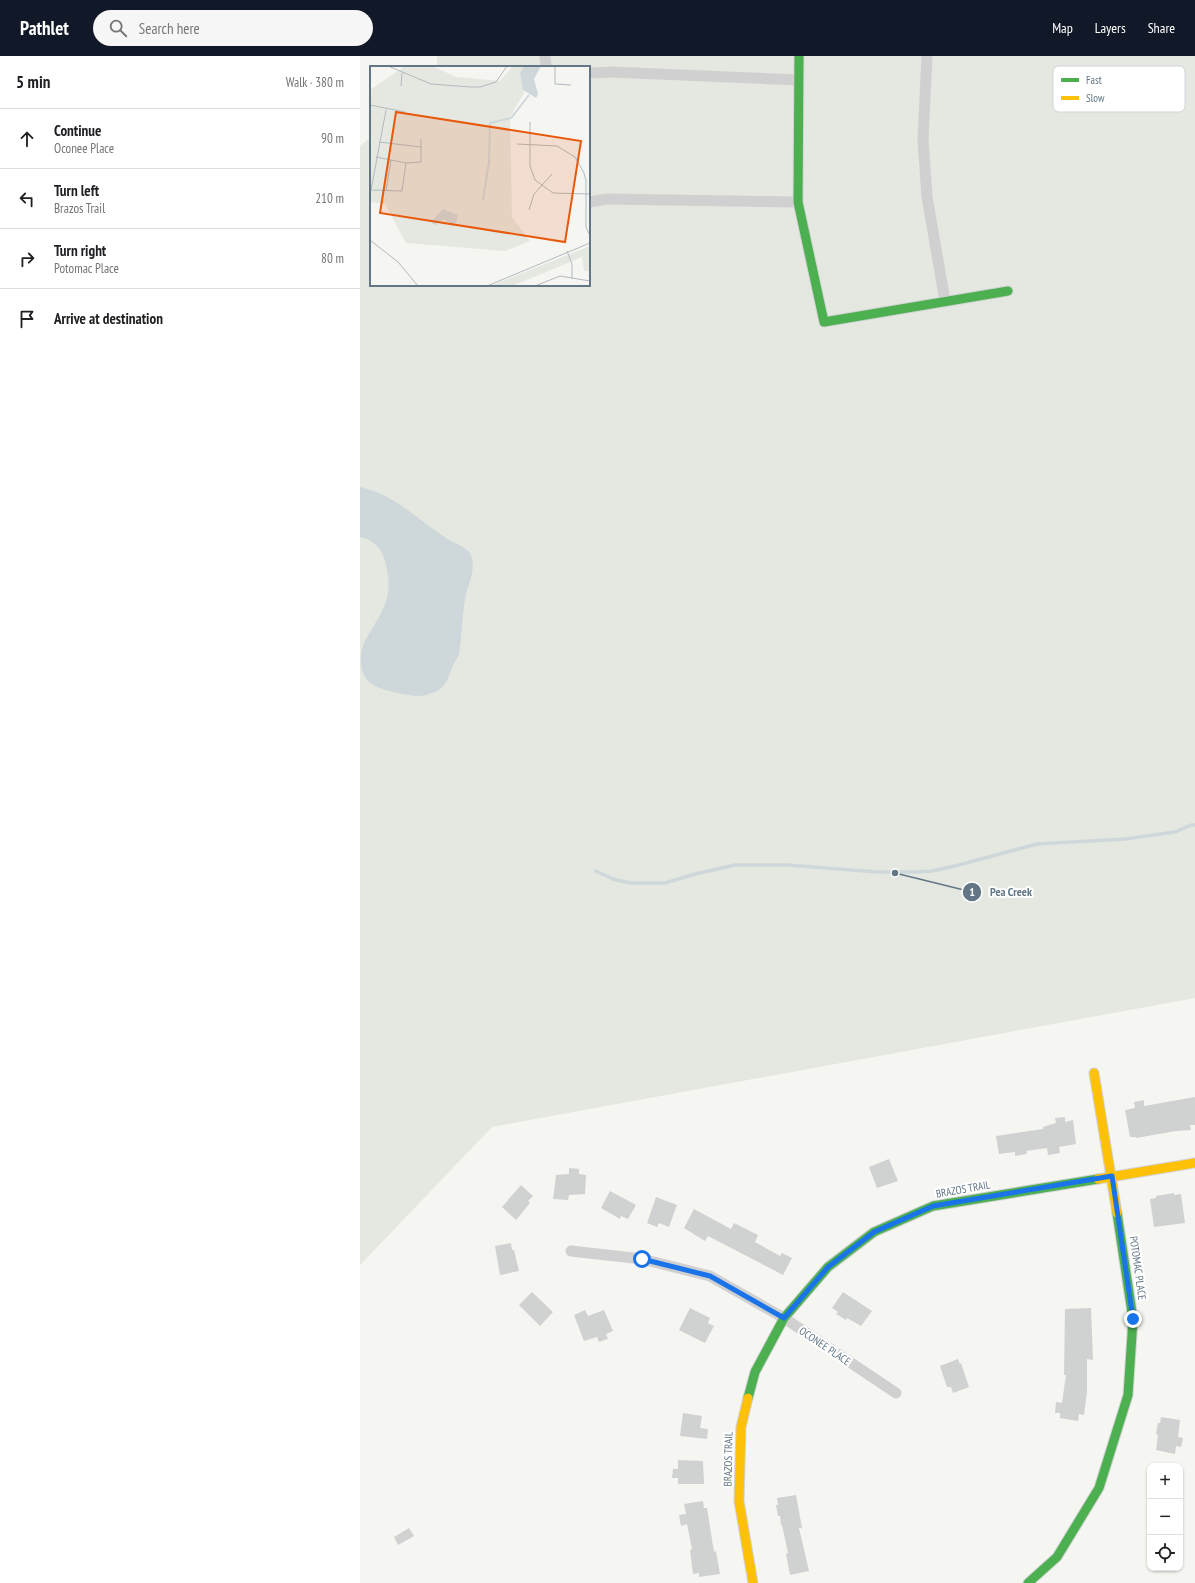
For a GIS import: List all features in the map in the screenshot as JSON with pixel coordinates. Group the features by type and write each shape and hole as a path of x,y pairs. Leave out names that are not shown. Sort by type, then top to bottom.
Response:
{"street":[{"path":"545,56 546,66"},
{"path":"799,56 798,202 824,322 1008,291"},
{"path":"927,56 923,139 927,197 945,301"},
{"path":"590,73 612,72 798,80"},
{"path":"590,202 607,199 798,202"},
{"name":"POTOMAC PLACE","path":"1028,1583 1057,1557 1099,1488 1128,1395 1133,1319 1112,1176 1094,1073"},
{"name":"BRAZOS TRAIL","path":"753,1583 739,1501 741,1427 755,1372 784,1318 828,1267 874,1232 933,1206 1195,1162"},
{"name":"OCONEE PLACE","path":"571,1251 642,1259 710,1276 784,1318 896,1393"}],"shaded area":[{"path":"437,56 1195,56 1195,998 492,1127 360,1265 360,146 370,138 370,286 590,286 590,66 437,66"},
{"path":"360,487 372,490 395,501 446,538 465,548 471,554 473,563 472,572 466,594 459,655 445,684 437,691 432,693 417,696 384,690 369,682 362,671 361,657 363,646 381,614 387,599 389,583 387,567 380,550 372,542 360,537"}],"building":[{"path":"1195,1097 1195,1125 1190,1125 1191,1130 1136,1138 1130,1137 1125,1110 1135,1108 1134,1102 1144,1100 1144,1106"},
{"path":"1065,1117 1065,1122 1073,1120 1076,1144 1059,1147 1060,1153 1048,1155 1047,1148 1026,1151 1027,1154 1015,1156 1015,1152 999,1154 996,1136 1043,1129 1043,1127 1056,1123 1055,1118"},
{"path":"889,1159 898,1181 877,1188 869,1167"},
{"path":"569,1168 579,1169 579,1174 586,1175 585,1194 569,1195 568,1200 553,1199 556,1175 569,1174"},
{"path":"521,1185 533,1196 528,1201 530,1203 516,1220 502,1207"},
{"path":"610,1191 636,1205 628,1219 621,1216 620,1219 601,1208"},
{"path":"1174,1193 1174,1195 1181,1194 1185,1223 1154,1227 1150,1199 1156,1198 1156,1196"},
{"path":"656,1197 677,1205 669,1227 659,1223 657,1227 647,1223"},
{"path":"694,1209 731,1229 734,1223 758,1235 755,1242 780,1256 782,1253 792,1258 783,1275 708,1236 705,1241 684,1228"},
{"path":"511,1243 519,1271 500,1275 495,1246"},
{"path":"532,1292 553,1312 540,1326 519,1305"},
{"path":"843,1292 872,1311 861,1326 836,1314 838,1312 832,1308"},
{"path":"690,1308 710,1318 708,1323 714,1326 705,1343 679,1330"},
{"path":"1091,1308 1093,1360 1087,1359 1087,1392 1084,1415 1079,1414 1078,1421 1060,1418 1060,1413 1055,1413 1056,1402 1062,1403 1066,1375 1064,1375 1065,1309"},
{"path":"585,1310 588,1316 604,1310 613,1331 606,1334 608,1339 599,1342 597,1337 584,1341 574,1315"},
{"path":"958,1359 960,1364 961,1363 969,1387 953,1393 951,1387 947,1387 940,1366"},
{"path":"683,1413 702,1416 700,1428 708,1429 707,1439 680,1436"},
{"path":"1161,1417 1180,1420 1178,1437 1183,1438 1181,1447 1176,1446 1175,1454 1156,1450 1158,1435 1156,1434"},
{"path":"678,1460 703,1461 704,1484 678,1484 678,1478 672,1478 673,1469 678,1469"},
{"path":"796,1495 802,1528 799,1528 809,1571 790,1575 786,1554 788,1553 780,1516 778,1516 776,1505 778,1505 777,1498"},
{"path":"703,1501 704,1508 707,1508 714,1552 716,1551 720,1574 699,1577 699,1573 693,1574 690,1550 692,1549 687,1524 681,1526 679,1515 686,1514 684,1504"},
{"path":"409,1528 414,1536 398,1545 394,1537"}],"waterway":[{"path":"596,871 613,879 630,883 665,883 695,874 735,865 788,865 877,872 932,871 1037,844 1125,839 1175,832 1191,825 1195,825"}],"traffic: fast":[{"path":"799,56 798,202 824,322 1008,291"},
{"path":"748,1398 755,1372 784,1318 828,1267 874,1232 933,1206 1098,1179"},
{"path":"1028,1583 1057,1557 1099,1488 1128,1395 1133,1319 1117,1213"}],"traffic: slow":[{"path":"1094,1073 1117,1213"},
{"path":"1098,1179 1195,1163"},
{"path":"748,1398 741,1427 739,1501 753,1583"}],"place":[{"name":"Pea Creek","path":"895,873"}],"route":[{"path":"642,1259 710,1276 784,1318 828,1267 874,1232 933,1206 1112,1176 1133,1319"}]}
